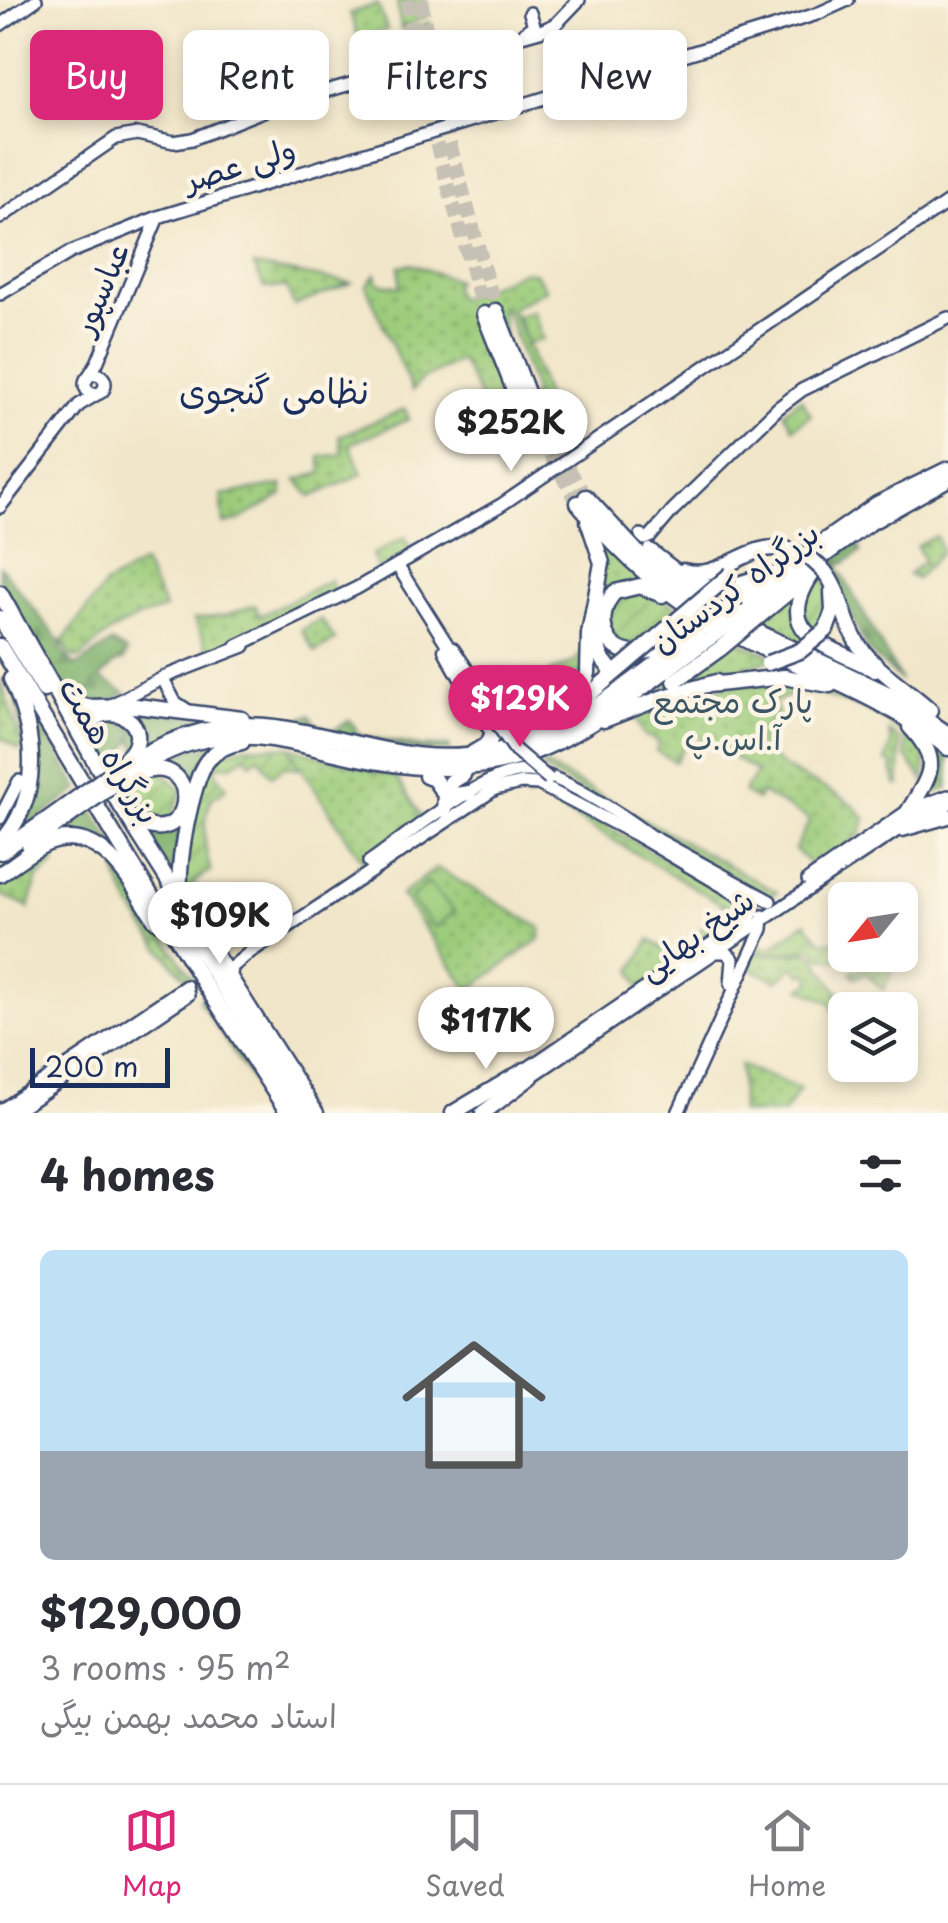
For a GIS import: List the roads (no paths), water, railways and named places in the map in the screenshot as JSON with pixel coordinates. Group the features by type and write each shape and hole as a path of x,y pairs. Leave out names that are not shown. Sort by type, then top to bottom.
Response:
{"highway":[{"path":"490,312 523,398"},
{"name":"بزرگراه کردستان","path":"0,852 144,764 194,742 236,736 271,738 399,765 437,768 484,765 524,755 589,725 847,524 891,496 948,468"},
{"name":"بزرگراه کردستان","path":"741,608 868,524 948,479"},
{"path":"582,500 689,580 712,588 757,578 821,534 847,524"},
{"path":"582,500 698,600 887,693 948,732"},
{"path":"562,716 586,682 594,605 602,572 601,554 582,500"},
{"path":"582,500 636,565 679,600 708,633"},
{"path":"868,524 798,596 796,614 802,628 820,643 901,686"},
{"path":"661,560 687,572 704,574 756,550 786,548 808,556 834,585 858,644 948,732"},
{"path":"468,756 562,716 755,556 786,548"},
{"path":"675,681 708,633 741,608 820,571"},
{"path":"589,725 800,652 826,630 833,602 820,571"},
{"path":"741,608 757,578"},
{"path":"708,633 636,654 616,648 608,639 602,612 615,592 640,586 708,633 889,707 948,748"},
{"path":"0,593 88,748 113,783 126,814 316,1113"},
{"path":"594,605 598,648 617,668"},
{"name":"بزرگراه همت","path":"0,618 233,1007 302,1113"},
{"name":"بزرگراه کردستان","path":"113,783 138,756 176,738 220,727 256,725 412,756 468,756 522,744 570,723 708,633"},
{"name":"بزرگراه همت","path":"0,646 204,983 288,1113"},
{"path":"448,649 496,725 514,731 534,731"},
{"path":"0,655 26,719 32,761 23,808 0,843"},
{"path":"0,670 32,761"},
{"path":"708,684 794,677 822,682 889,707 920,738 931,758 929,775 909,810"},
{"path":"48,679 68,702 88,707 136,706 246,719 256,725"},
{"path":"113,783 137,746 137,732 129,719 112,713 94,719 84,732 94,772 113,783 162,769 176,776 186,793 179,817 167,826 147,827 126,814"},
{"path":"468,756 490,742 496,725"},
{"path":"191,918 178,876 200,775 208,759 226,746 271,738"},
{"path":"331,752 366,766 426,776 501,768 524,755"},
{"path":"463,775 451,782 449,788 456,794 469,793"},
{"path":"426,776 443,790 444,810"},
{"name":"بزرگراه کردستان","path":"0,866 65,813"},
{"path":"902,828 948,816"},
{"path":"0,874 50,843 74,840 96,845 112,856 204,983"},
{"path":"233,1007 292,1078"},
{"path":"473,1111 528,1074"},
{"path":"453,1113 528,1074"}],"main road":[{"path":"0,16 24,0"},
{"path":"0,25 36,0"},
{"path":"120,134 174,142 192,140 283,102 543,30 556,24 579,0"},
{"name":"ولی عصر","path":"0,294 71,252 158,217 816,14 848,0"},
{"path":"0,215 120,134 141,128 178,135 191,133 276,98 530,30 535,23 530,13"},
{"path":"107,707 291,624 456,532 948,202"},
{"name":"عباسپور","path":"0,507 97,363 158,217"},
{"path":"673,510 778,408 802,390 948,318"},
{"path":"97,363 102,376 105,385 97,394 89,392 86,382 92,375 102,376"},
{"name":"عباسپور","path":"7,493 79,404 97,394"},
{"path":"396,568 515,750 550,778 646,837"},
{"path":"163,679 180,707 191,712"},
{"path":"230,982 232,967 241,954 469,793 520,771 550,778 646,837"},
{"path":"0,818 20,782"},
{"path":"241,954 493,784 542,785 774,905"},
{"name":"شیخ بهایی","path":"528,1074 764,920 781,899 909,810 948,796"},
{"name":"شیخ بهایی","path":"774,905 922,814 948,804"},
{"path":"676,1113 764,920 759,905 739,889"},
{"name":"شیخ بهایی","path":"633,1003 741,923 745,905 739,889"},
{"path":"726,933 755,918 764,920"},
{"path":"710,1042 734,976 730,955 721,951 712,954"},
{"path":"0,1111 52,1081 185,991"},
{"path":"13,1113 52,1081"}],"tunnel":[{"path":"407,0 424,100 484,314"},
{"path":"421,0 437,97 496,311"},
{"path":"528,395 586,497"},
{"path":"518,400 578,503"},
{"path":"611,670 642,684 675,681"}],"district":[{"name":"نظامی گنجوی","path":"274,389"}],"park label":[{"name":"پارک مجتمع آ.اس.پ","path":"733,718"}]}
